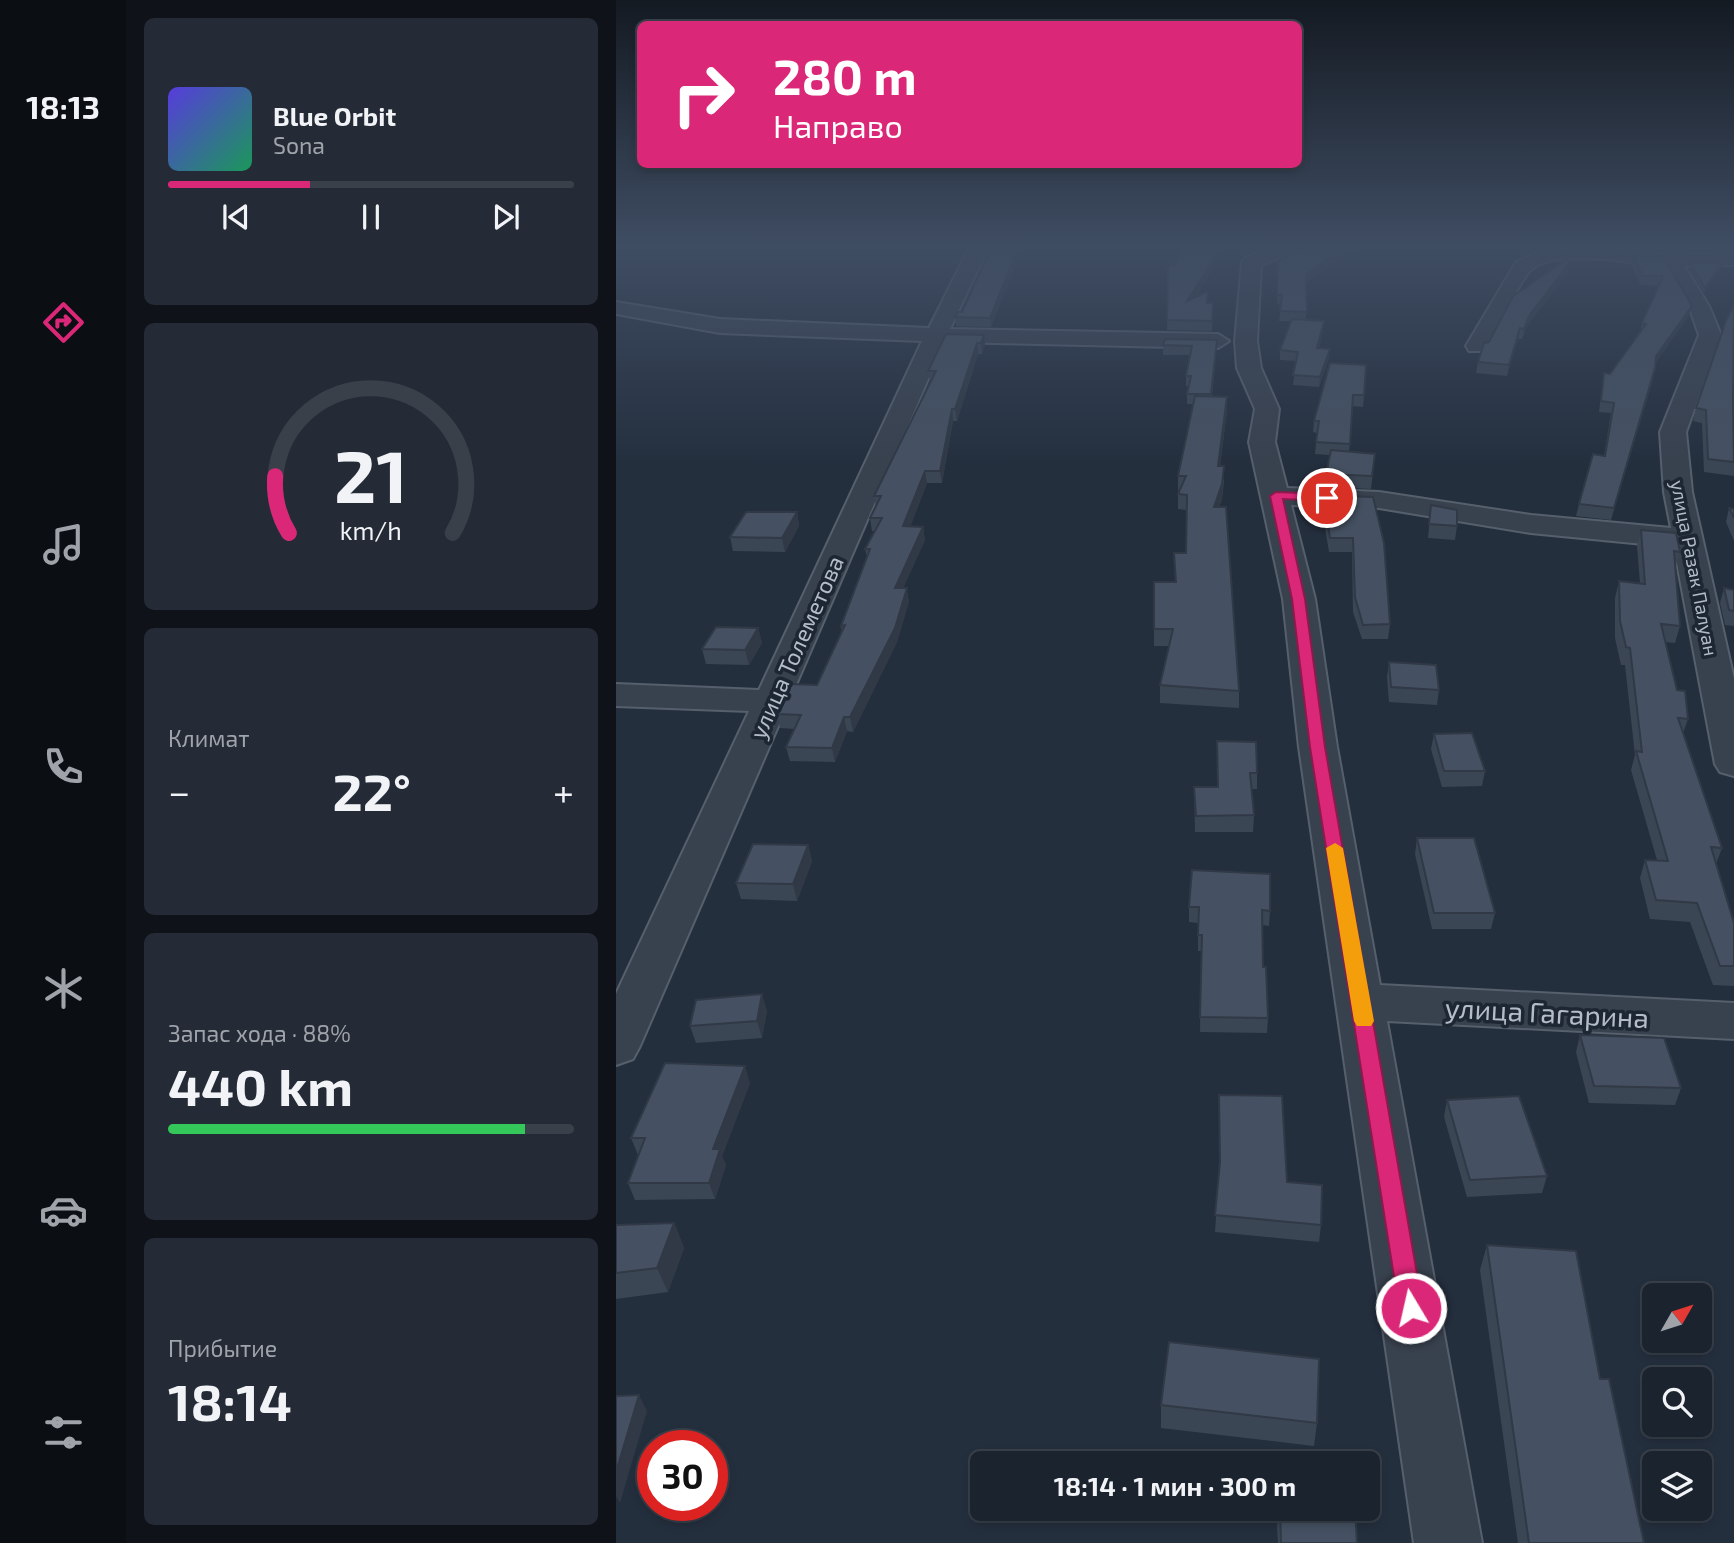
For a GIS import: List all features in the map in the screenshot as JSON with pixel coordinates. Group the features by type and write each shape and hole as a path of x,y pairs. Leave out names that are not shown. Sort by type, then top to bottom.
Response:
{"street":[{"path":"685,320 720,326 936,335 1246,341"},
{"name":"улица Толеметова","path":"616,1046 943,320"},
{"path":"1248,320 1246,341 1249,368 1266,409 1262,442 1299,599 1318,747 1448,1543"},
{"path":"1477,346 1492,320"},
{"name":"улица Разак Палуан","path":"1704,320 1710,335 1673,432 1678,492 1734,764"},
{"path":"1276,496 1379,500 1531,524 1688,539"},
{"path":"616,695 772,701"},
{"name":"улица Гагарина","path":"1361,1002 1734,1021"}],"building":[{"path":"1292,320 1324,321 1317,348 1330,349 1320,377 1293,375 1298,352 1280,350"},
{"path":"1500,320 1527,320 1524,329 1520,328 1509,365 1478,362 1484,343 1489,342"},
{"path":"1643,320 1682,320 1656,356 1655,368 1614,508 1579,504 1593,454 1605,456 1614,403 1601,401 1604,373 1610,374 1646,324 1642,323"},
{"path":"1734,320 1734,462 1708,459 1706,410 1696,408 1726,321"},
{"path":"946,334 984,335 981,343 977,343 955,409 952,409 940,471 925,471 903,526 923,527 895,588 907,588 895,628 850,717 844,717 832,748 786,747 801,715 777,714 790,684 817,685 845,625 841,626 870,549 865,549 882,518 870,518 881,496 874,496 936,371 928,371"},
{"path":"1165,339 1217,340 1211,394 1187,394 1191,376 1186,376 1192,346 1163,345"},
{"path":"1330,363 1366,365 1364,395 1353,395 1350,444 1316,442 1319,421 1314,421"},
{"path":"1195,396 1227,397 1218,466 1224,466 1222,484 1214,507 1226,507 1239,691 1160,685 1173,629 1154,629 1154,582 1176,582 1174,553 1186,553 1187,495 1178,494 1186,476 1178,476"},
{"path":"1331,450 1375,454 1372,476 1326,474"},
{"path":"1323,495 1373,497 1384,543 1390,624 1363,625 1355,597 1353,538 1330,538"},
{"path":"1431,505 1457,510 1457,526 1429,524"},
{"path":"746,512 797,512 782,538 730,537"},
{"path":"1641,530 1676,533 1680,552 1674,551 1680,626 1661,624 1677,690 1685,691 1688,719 1678,718 1722,848 1711,847 1734,923 1734,966 1720,966 1697,903 1656,900 1645,860 1668,861 1636,751 1642,752 1630,648 1626,647 1620,621 1619,581 1645,584"},
{"path":"1724,588 1734,590 1734,611 1729,610"},
{"path":"716,627 758,628 745,650 702,649"},
{"path":"1389,662 1436,665 1439,690 1391,687"},
{"path":"1472,733 1485,771 1444,771 1434,734"},
{"path":"1217,741 1256,742 1257,773 1250,773 1254,815 1196,816 1194,787 1218,787"},
{"path":"1417,838 1474,838 1495,913 1434,913"},
{"path":"753,844 808,845 793,884 736,883"},
{"path":"1192,870 1270,874 1270,911 1262,910 1263,967 1266,967 1268,1018 1200,1017 1202,935 1198,935 1199,907 1189,907"},
{"path":"762,994 757,1021 690,1026 696,1000"},
{"path":"1580,1035 1664,1038 1681,1088 1594,1086"},
{"path":"665,1063 745,1066 713,1149 720,1149 709,1183 628,1183 645,1138 631,1138"},
{"path":"1219,1095 1282,1096 1287,1182 1322,1185 1321,1225 1215,1215 1220,1162"},
{"path":"1519,1096 1547,1176 1470,1180 1447,1100"},
{"path":"674,1223 657,1268 616,1273 616,1225"},
{"path":"1487,1245 1576,1251 1600,1379 1609,1379 1644,1543 1529,1543"},
{"path":"1169,1342 1319,1359 1317,1423 1161,1405"},
{"path":"639,1395 616,1472 616,1396"},
{"path":"1280,1521 1356,1521 1357,1543 1281,1543"}],"slow traffic":[{"path":"1335,848 1364,1021"}],"route":[{"path":"1327,498 1276,496 1299,599 1318,747 1411,1308"}]}
